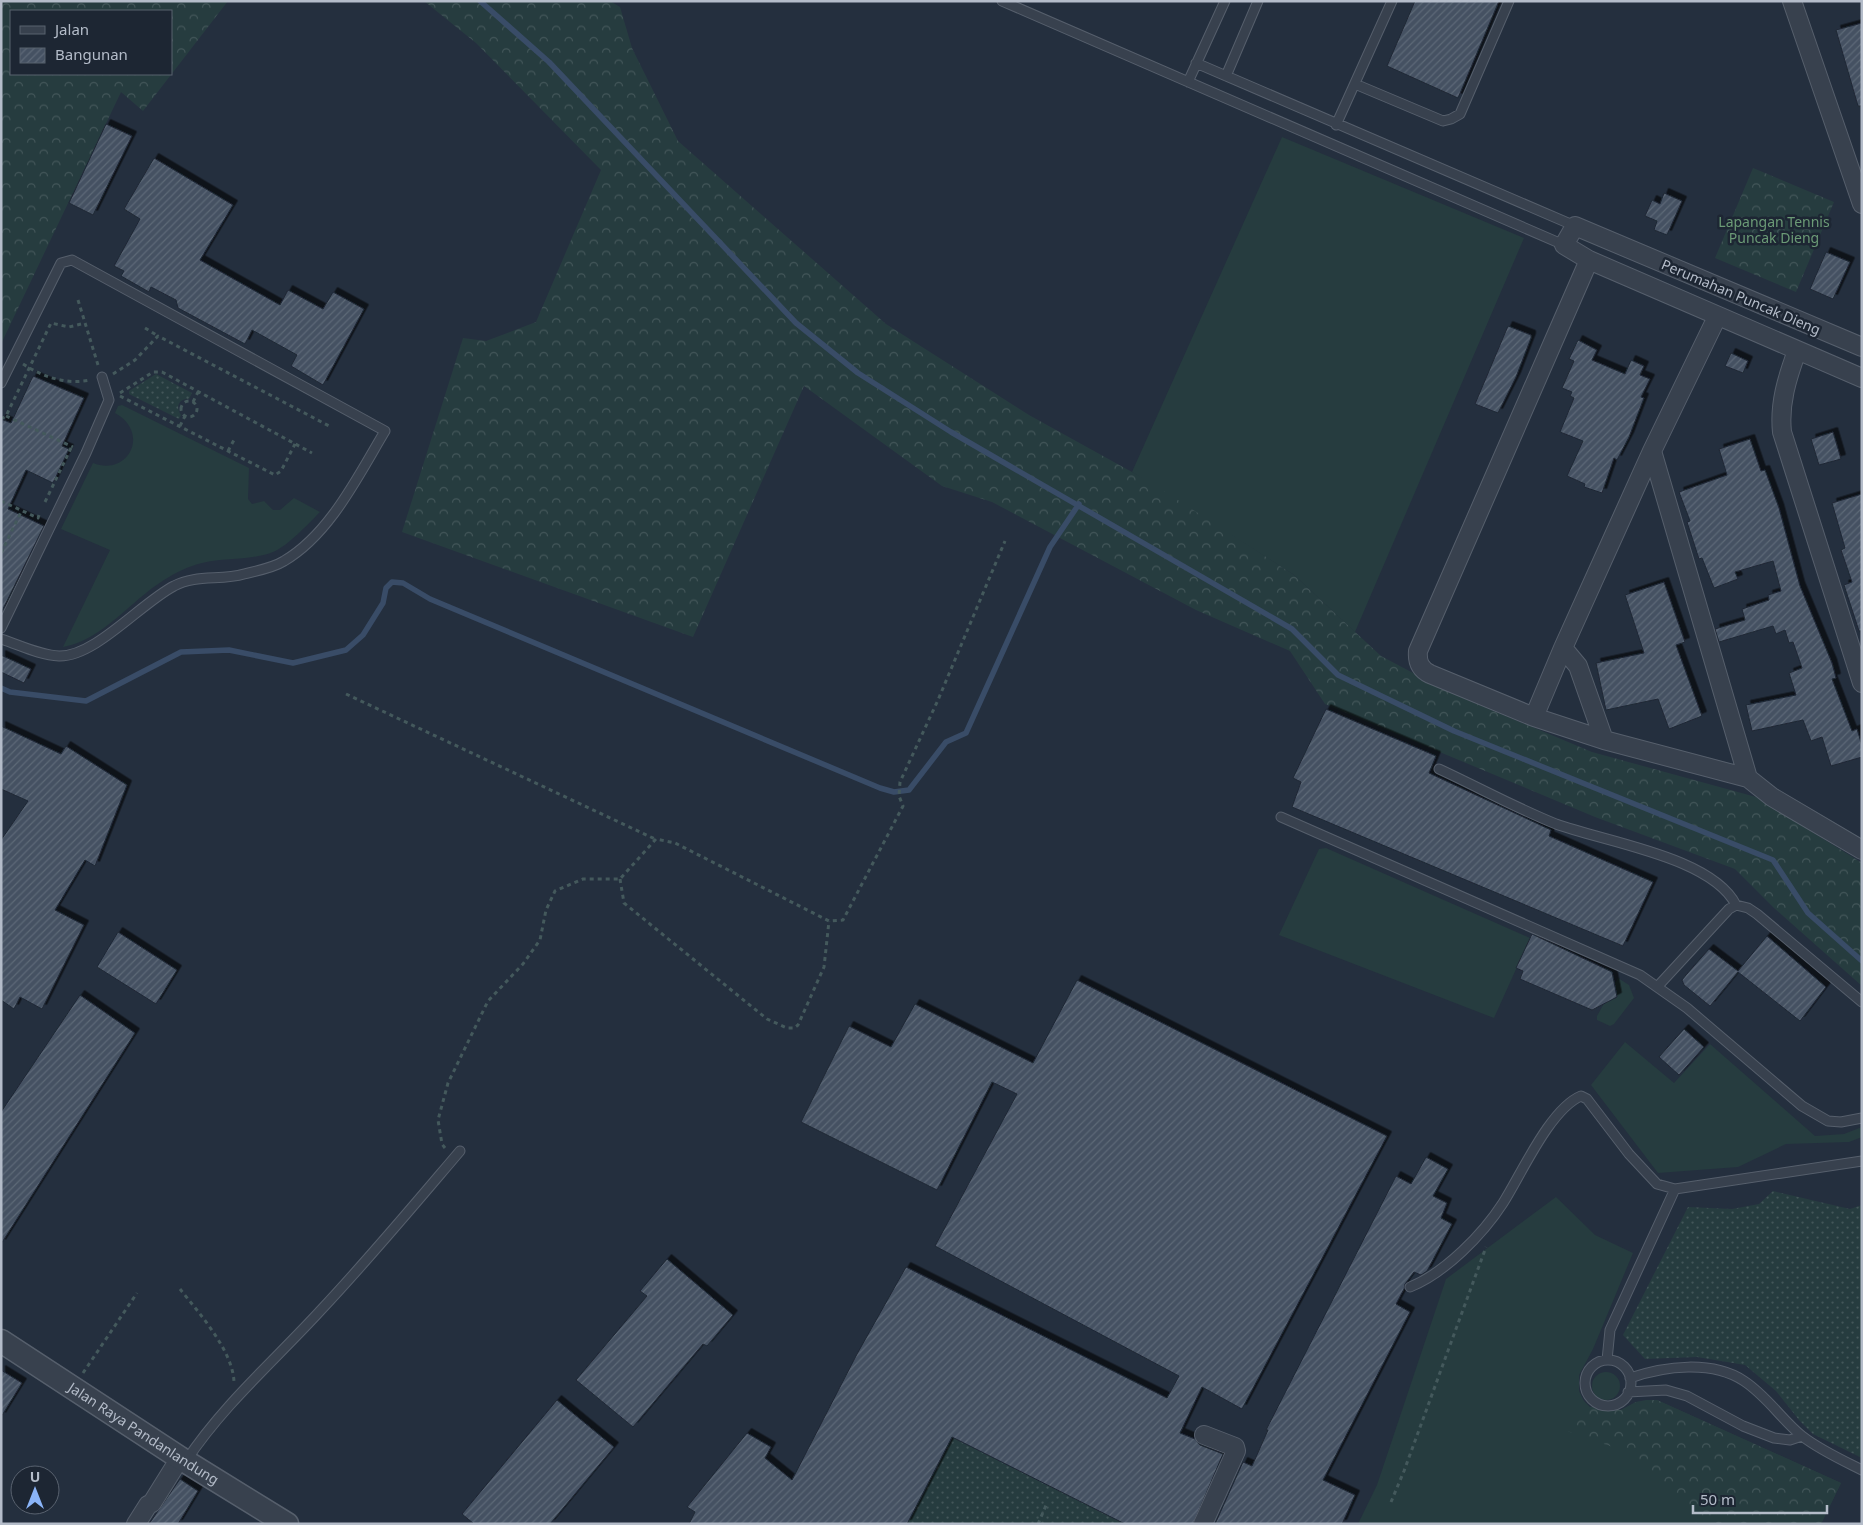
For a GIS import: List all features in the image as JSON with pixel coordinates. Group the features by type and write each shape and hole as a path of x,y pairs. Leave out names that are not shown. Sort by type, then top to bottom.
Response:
{"street":[{"path":"1792,1 1862,204"},
{"path":"1575,226 1564,245 1589,260 1717,317 1862,378"},
{"name":"Perumahan Puncak Dieng","path":"1575,226 1862,347"},
{"path":"1589,260 1418,651 1418,662 1424,671 1534,717 1604,740 1748,778 1772,797 1862,850"},
{"path":"1534,717 1652,451 1717,317"},
{"path":"1797,351 1784,391 1780,415 1782,432 1862,683"},
{"path":"1652,451 1748,778"},
{"path":"1563,648 1578,666 1604,740"},
{"name":"Jalan Raya Pandanlandung","path":"1,1341 183,1460 288,1524"},
{"path":"1203,1524 1236,1451 1235,1447 1204,1434"},
{"path":"136,1524 148,1505 152,1503 183,1460"}],"lane":[{"path":"1002,1 1564,245"},
{"path":"1188,82 1225,1"},
{"path":"1226,76 1258,1"},
{"path":"1336,125 1392,1"},
{"path":"1355,84 1443,121 1451,120 1460,114 1509,1"},
{"path":"1196,63 1336,125 1575,226"},
{"path":"1,383 62,263 72,260 385,431 340,506 317,533 283,562 242,575 202,578 175,585 157,596 90,648 61,656 42,653 1,639"},
{"path":"1,628 86,453 108,400 102,377"},
{"path":"1439,769 1556,824 1688,866 1719,883 1726,889 1736,905"},
{"path":"1281,817 1640,975 1687,1008 1802,1106 1828,1121 1841,1122 1862,1118"},
{"path":"1658,986 1729,909 1736,905 1748,908 1757,914 1862,1002"},
{"path":"1410,1287 1427,1280 1445,1266 1478,1233 1502,1204 1546,1132 1565,1106 1581,1096 1587,1099 1629,1154 1657,1184 1676,1189 1862,1161"},
{"path":"183,1460 228,1406 332,1298 402,1221 460,1151"},
{"path":"1606,1360 1610,1330 1676,1189"},
{"path":"1606,1360 1621,1364 1630,1378 1628,1392 1618,1403 1611,1405 1604,1405 1591,1398 1587,1392 1585,1378 1593,1365 1606,1360"},
{"path":"1630,1378 1650,1371 1674,1368 1724,1371 1744,1381 1802,1436 1840,1460 1862,1470"},
{"path":"1628,1392 1666,1390 1687,1396 1743,1426 1774,1438 1790,1440 1802,1436"}],"path":[{"path":"78,300 98,365"},
{"path":"1,419 6,416 51,323 69,327 85,323"},
{"path":"145,328 331,427"},
{"path":"14,358 48,377 69,382 102,377 124,368 145,351 158,336"},
{"path":"108,400 154,372 162,372 312,453"},
{"path":"193,402 198,392"},
{"path":"117,395 275,475 281,471 295,444"},
{"path":"186,402 193,402 196,406 196,413 192,417 186,416 181,411 182,405 186,402"},
{"path":"6,416 86,453"},
{"path":"180,426 186,416"},
{"path":"228,451 235,438"},
{"path":"1,501 38,518 72,446"},
{"path":"1,553 22,510"},
{"path":"346,694 656,839 675,843 829,921 843,920 903,806 899,796 900,782 938,700 1005,541"},
{"path":"454,1159 442,1144 438,1120 448,1083 488,1001 522,964 540,940 546,910 555,891 583,879 620,879 656,839"},
{"path":"620,879 624,904 767,1019 787,1028 794,1028 798,1025 824,967 829,921"},
{"path":"1391,1502 1489,1240"},
{"path":"180,1289 208,1325 234,1368 234,1389 228,1406"},
{"path":"73,1388 137,1293"},
{"path":"1038,1524 1047,1503"}],"green space":[{"path":"1,1 228,1 172,73 172,10 10,10 10,75 171,75 143,111 121,92 1,344"},
{"path":"424,1 610,1 620,7 632,48 678,141 886,324 1029,415 1150,482 1294,575 1381,656 1451,693 1592,752 1756,797 1862,863 1862,986 1774,908 1735,869 1595,817 1325,704 1290,651 1196,610 992,502 942,486 804,386 693,637 402,532 463,338 486,341 536,322 601,170 476,43"},
{"path":"1282,137 1524,238 1355,632 1294,575 1132,472"},
{"name":"Lapangan Tennis Puncak Dieng","path":"1753,168 1834,202 1796,292 1715,258"},
{"path":"156,374 192,393 189,399 183,400 178,406 181,415 179,419 129,394 129,391"},
{"path":"122,405 249,468 248,499 252,504 264,501 273,510 280,510 294,498 320,512 298,534 279,549 256,557 202,563 182,570 168,577 91,637 63,647 110,550 61,529 93,463 105,466 116,464 125,459 131,451 132,431 126,421 115,413 118,406"},
{"path":"1326,848 1530,938 1494,1018 1279,935 1319,849"},
{"path":"1618,978 1629,985 1634,998 1614,1024 1610,1026 1597,1020 1597,1016"},
{"path":"1625,1042 1674,1083 1710,1044 1815,1136 1844,1134 1862,1127 1862,1137 1849,1142 1786,1144 1738,1167 1658,1173 1591,1085"},
{"path":"1773,1191 1850,1209 1862,1205 1862,1458 1813,1434 1776,1391 1745,1365 1697,1357 1645,1359 1623,1335 1688,1207 1732,1209 1759,1204"},
{"path":"1556,1197 1595,1235 1633,1253 1593,1349 1579,1375 1579,1391 1584,1401 1590,1407 1621,1410 1636,1402 1657,1400 1841,1483 1821,1524 1358,1524 1377,1485 1446,1279"},
{"path":"1606,1372 1616,1376 1620,1386 1616,1396 1606,1400 1596,1396 1592,1386 1596,1376"},
{"path":"1657,1400 1841,1483 1821,1524 1697,1524 1663,1480 1621,1450 1567,1431 1590,1407 1621,1410 1636,1402"},
{"path":"952,1437 1125,1524 907,1524"}],"building":[{"path":"1415,1 1499,1 1458,98 1387,66"},
{"path":"1862,23 1862,106 1858,106 1836,30"},
{"path":"106,124 132,136 93,215 69,203"},
{"path":"154,158 233,205 200,260 280,305 288,290 323,309 333,292 364,309 323,385 291,366 297,355 252,330 245,344 178,308 176,300 151,287 149,292 121,276 124,271 114,266 140,219 124,209"},
{"path":"1664,193 1682,201 1667,235 1654,230 1657,221 1645,216 1652,200 1660,204"},
{"path":"1826,252 1850,262 1833,299 1810,289"},
{"path":"1508,326 1531,335 1531,338 1516,377 1498,413 1475,404"},
{"path":"1578,340 1597,350 1592,360 1625,374 1631,360 1644,366 1640,375 1650,379 1641,397 1644,398 1629,437 1617,460 1614,458 1602,493 1584,487 1585,484 1567,476 1583,441 1560,432 1574,398 1570,396 1572,392 1562,388 1574,361 1569,359"},
{"path":"1731,353 1748,361 1743,373 1725,366"},
{"path":"33,376 84,398 62,446 69,449 53,483 26,470 8,509 44,526 1,613 1,419 11,423"},
{"path":"1833,432 1841,459 1819,465 1811,439"},
{"path":"1750,439 1761,471 1765,470 1779,508 1800,586 1832,663 1836,678 1832,679 1852,731 1857,729 1862,746 1862,757 1831,766 1822,737 1811,741 1803,720 1752,731 1746,705 1796,695 1789,673 1802,668 1793,642 1789,643 1785,630 1776,634 1773,626 1719,642 1715,629 1745,620 1742,609 1769,600 1768,595 1781,591 1773,561 1735,572 1738,579 1714,588 1702,558 1699,559 1687,522 1690,521 1679,492 1727,475 1719,449"},
{"path":"1862,494 1862,631 1859,631 1844,585 1852,582 1841,550 1845,548 1832,503"},
{"path":"1664,582 1685,642 1676,645 1702,716 1669,729 1658,699 1606,710 1596,663 1644,653 1625,595"},
{"path":"1,655 31,669 24,683 1,672"},
{"path":"1326,709 1436,756 1429,773 1551,830 1549,836 1653,882 1623,946 1292,807 1301,782 1293,778"},
{"path":"1,726 61,754 66,746 127,785 95,866 85,860 55,910 84,925 42,1009 20,997 14,1009 1,1000 1,840 28,801 1,789"},
{"path":"118,932 177,970 156,1004 97,967"},
{"path":"1532,934 1612,972 1617,997 1592,1010 1520,979 1523,971 1516,968"},
{"path":"1767,936 1826,987 1800,1021 1738,972 1710,1006 1684,985 1682,980 1709,949 1738,971"},
{"path":"1077,980 1387,1136 1242,1409 1202,1387 1180,1433 1195,1439 1200,1445 1223,1454 1193,1524 1125,1524 952,1437 907,1524 689,1524 695,1512 687,1507 747,1433 771,1447 765,1458 792,1480 857,1354 906,1267 1167,1398 1179,1376 935,1246 1017,1094 992,1082 937,1190 801,1122 849,1026 891,1047 915,1004 1033,1063"},
{"path":"80,995 135,1033 1,1244 1,1112"},
{"path":"1684,1029 1704,1047 1679,1075 1659,1057"},
{"path":"1426,1157 1448,1169 1433,1196 1447,1203 1441,1218 1452,1224 1427,1271 1421,1275 1414,1272 1405,1284 1396,1304 1410,1312 1323,1480 1355,1495 1342,1524 1215,1524 1243,1462 1252,1466 1268,1430 1266,1430 1396,1176 1411,1184"},
{"path":"667,1259 733,1315 707,1346 703,1344 633,1427 576,1380 647,1296 640,1291"},
{"path":"1,1370 22,1383 1,1417"},
{"path":"557,1400 614,1447 550,1524 474,1524 462,1514"},
{"path":"180,1479 198,1491 178,1524 149,1524"}],"waterway":[{"path":"480,1 549,62 796,323 858,373 951,432 1292,629 1338,675 1454,731 1773,860 1808,913 1862,961"},
{"path":"1,688 10,692 86,701 181,652 229,650 293,663 346,650 363,635 383,603 386,588 392,582 403,583 430,599 880,788 894,792 909,790 946,742 966,733 1050,547 1079,504"}]}
